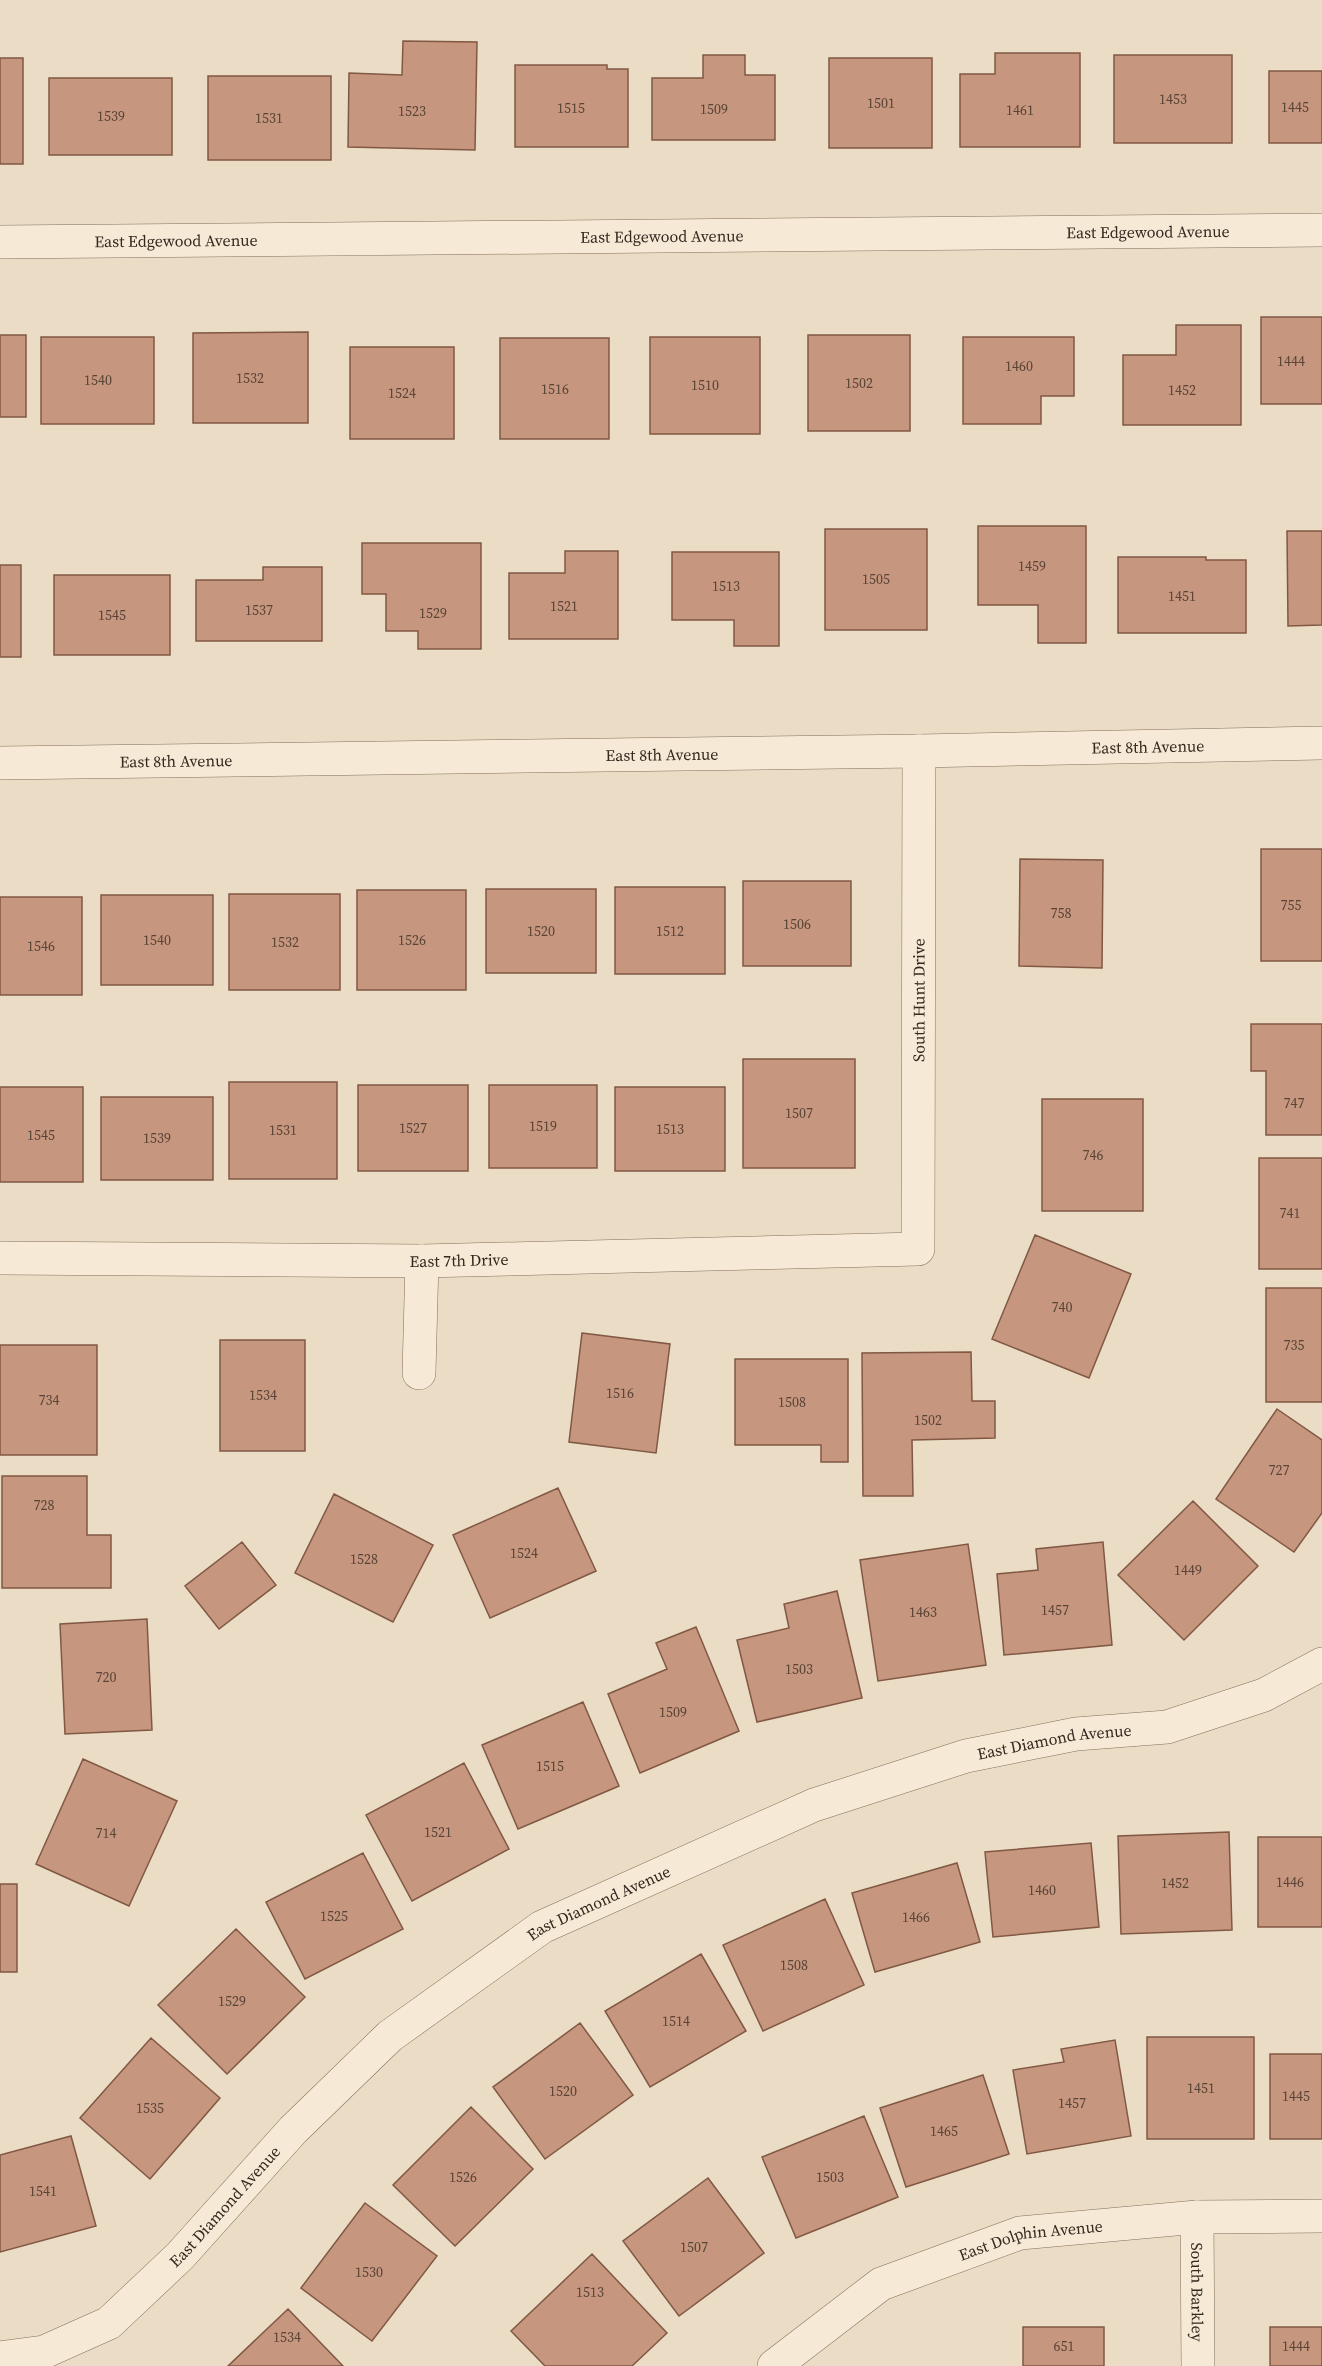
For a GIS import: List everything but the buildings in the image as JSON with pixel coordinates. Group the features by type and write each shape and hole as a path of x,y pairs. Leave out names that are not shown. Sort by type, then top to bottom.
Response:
{"street":[{"name":"East Edgewood Avenue","path":"0,242 1322,230"},
{"name":"East 8th Avenue","path":"0,763 919,752 1322,743"},
{"name":"South Hunt Drive","path":"918,1249 919,752"},
{"name":"East 7th Drive","path":"0,1258 422,1261 918,1249"},
{"path":"419,1373 422,1261"},
{"name":"East Diamond Avenue","path":"0,2358 44,2352 109,2323 180,2256 293,2130 390,2036 542,1927 814,1805 966,1756 1076,1734 1167,1727 1264,1695 1322,1664"},
{"name":"East Dolphin Avenue","path":"774,2366 881,2284 1020,2233 1197,2217 1322,2216"},
{"name":"South Barkley","path":"1197,2217 1198,2366"}]}
